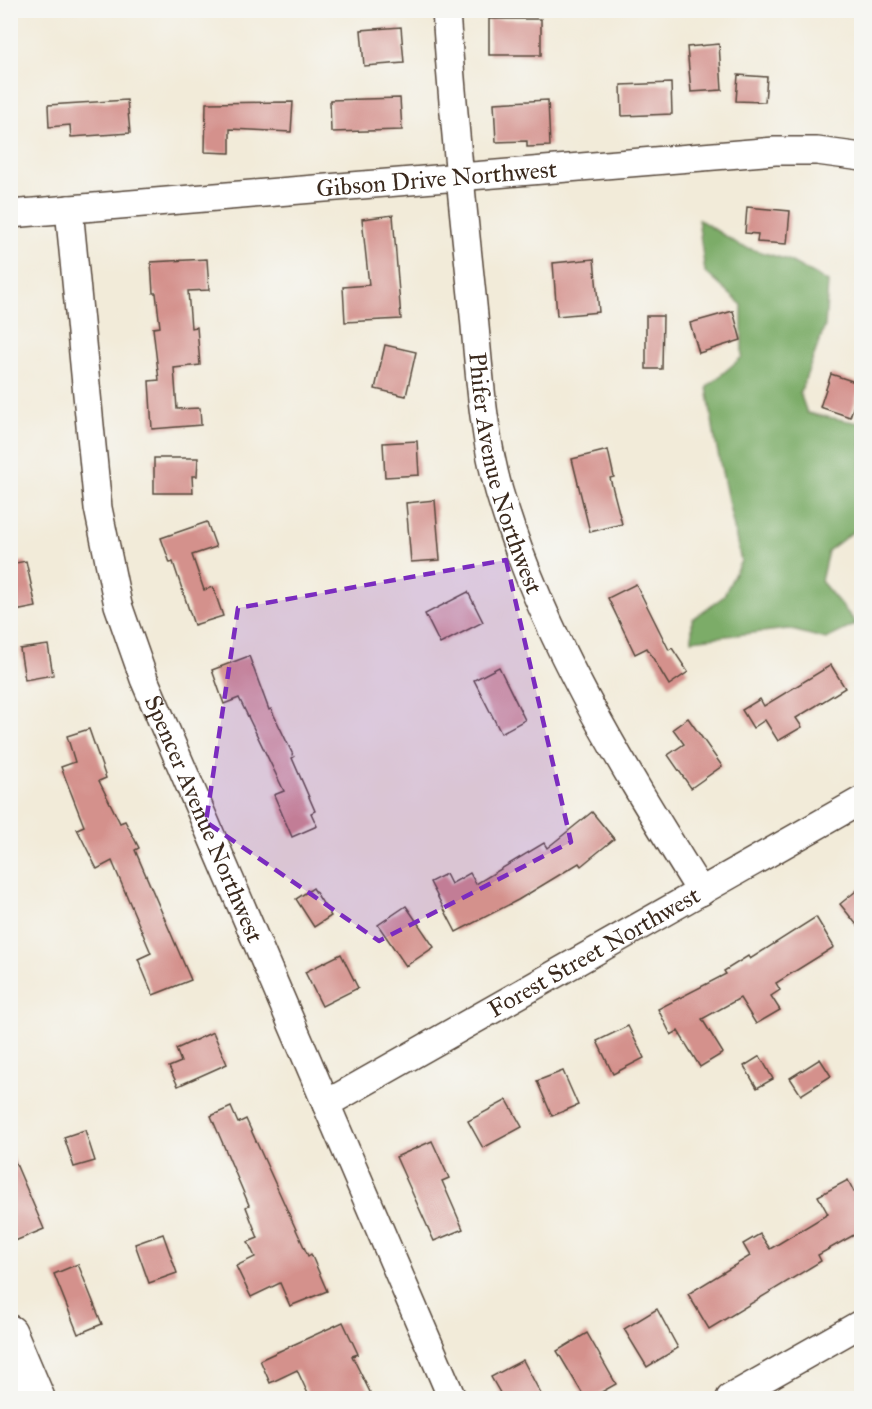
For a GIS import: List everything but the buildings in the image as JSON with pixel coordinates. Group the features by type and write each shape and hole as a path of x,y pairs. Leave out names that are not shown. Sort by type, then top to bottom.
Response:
{"street":[{"name":"Phifer Avenue Northwest","path":"446,10 459,175 484,413 499,488 523,563 570,672 700,892"},
{"name":"Gibson Drive Northwest","path":"10,214 459,175 775,151 817,151 861,157"},
{"name":"Spencer Avenue Northwest","path":"69,209 98,508 118,605 144,679 452,1398"},
{"name":"Forest Street Northwest","path":"326,1104 861,800"},
{"path":"729,1398 861,1323"},
{"path":"10,1332 36,1398"}],"highlighted area":[{"path":"506,560 571,842 379,941 206,822 238,608"}],"green space":[{"path":"698,219 741,246 788,260 828,282 825,326 800,393 807,413 859,423 861,415 862,525 828,551 821,581 857,624 826,639 788,629 692,640 692,619 723,597 741,561 715,439 707,387 742,357 742,305 705,272"}]}
